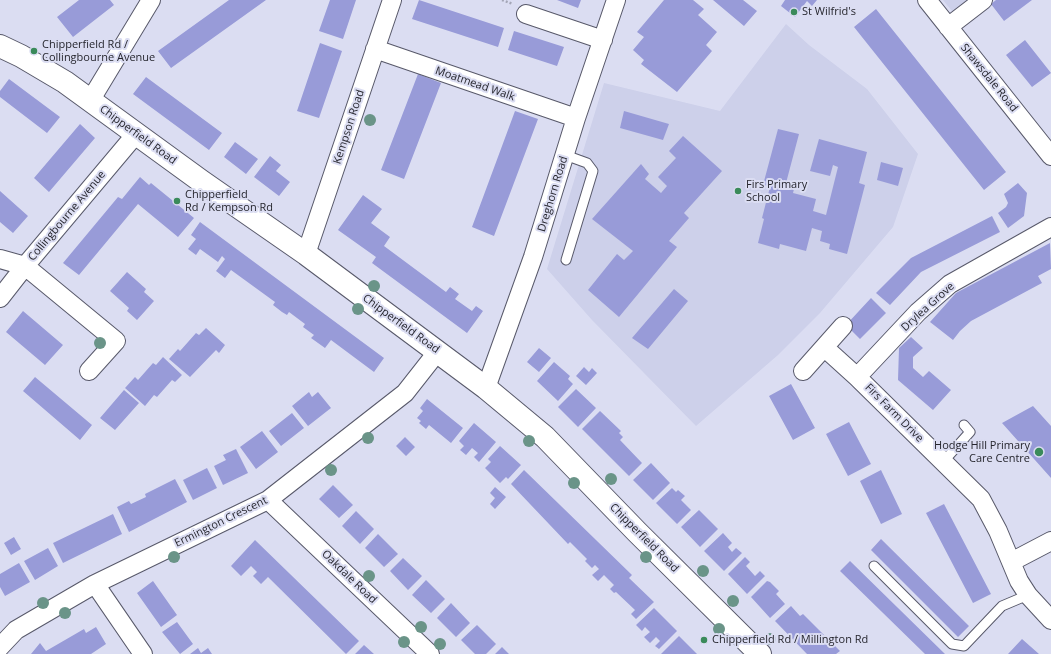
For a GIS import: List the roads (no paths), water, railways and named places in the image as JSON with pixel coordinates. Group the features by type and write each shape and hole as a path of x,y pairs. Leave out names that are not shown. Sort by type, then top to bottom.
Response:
{"street":[{"path":"90,101 151,0"},
{"name":"Kempson Road","path":"306,254 392,0"},
{"name":"Dreghorn Road","path":"486,388 533,257 576,118 616,0"},
{"name":"Shawsdale Road","path":"927,0 948,28 1048,146"},
{"path":"948,28 983,0"},
{"path":"526,14 603,40"},
{"name":"Chipperfield Road","path":"0,46 21,56 53,75 90,101 200,181 306,254 438,350 486,388 545,437 637,532 760,654"},
{"name":"Moatmead Walk","path":"375,49 576,118"},
{"name":"Collingbourne Avenue","path":"0,298 136,134"},
{"name":"Drylea Grove","path":"857,377 918,312 950,284 1051,227"},
{"path":"0,259 25,266 116,341 89,371"},
{"path":"803,371 843,326"},
{"name":"Firs Farm Drive","path":"825,348 857,377 981,499 1019,581 1028,595 1051,620"},
{"name":"Ermington Crescent","path":"0,647 16,630 95,584 268,500 405,393 438,350"},
{"name":"Oakdale Road","path":"268,500 430,654"},
{"path":"1011,562 1051,541"},
{"path":"95,584 144,654"}],"lane":[{"path":"565,155 587,163 593,171 566,260"},
{"path":"943,462 970,432 964,424"},
{"path":"874,566 952,644 964,646 1002,606 1028,595"}],"place":[{"name":"St Wilfrid's","path":"794,12"},
{"name":"Chipperfield Rd / Collingbourne Avenue","path":"34,51"},
{"name":"Firs Primary School","path":"738,191"},
{"name":"Chipperfield Rd / Kempson Rd","path":"177,201"},
{"name":"Hodge Hill Primary Care Centre","path":"1039,452"},
{"name":"Chipperfield Rd / Millington Rd","path":"704,640"}]}
